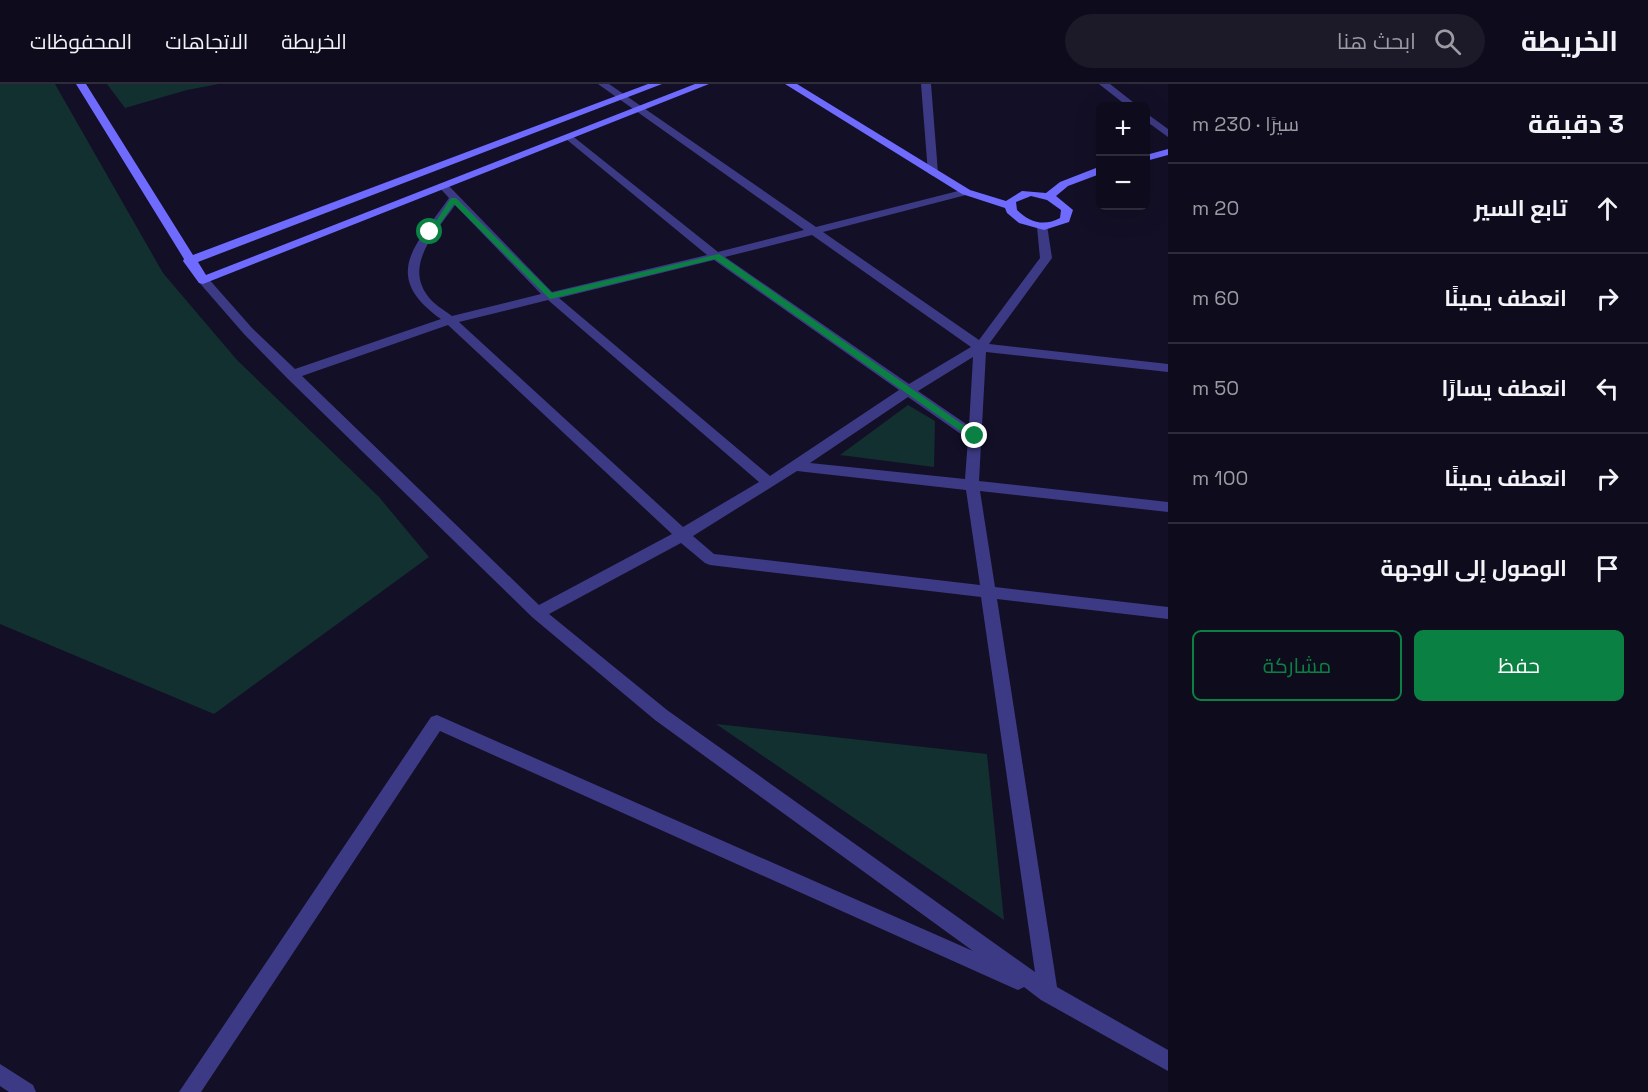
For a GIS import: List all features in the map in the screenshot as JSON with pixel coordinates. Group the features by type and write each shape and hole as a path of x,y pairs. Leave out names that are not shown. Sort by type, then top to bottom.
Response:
{"street":[{"path":"81,84 189,261 203,280 248,331 292,375 537,613 661,716 1048,993"},
{"path":"603,84 980,347 1168,368"},
{"path":"189,261 657,84"},
{"path":"203,280 704,84"},
{"path":"790,84 966,192 1010,206 1016,217 1033,225 1043,226 1060,224 1068,216 1064,205 1049,196 1023,194 1011,201 1010,206"},
{"path":"926,84 933,173"},
{"path":"1104,84 1128,102"},
{"path":"1150,119 1168,134"},
{"path":"570,136 716,256 975,436"},
{"path":"1150,157 1168,153"},
{"path":"1049,196 1064,184 1096,172"},
{"path":"442,186 550,296 769,483"},
{"path":"292,375 450,320 716,256 966,192"},
{"path":"454,200 416,250 412,271 421,297 450,320 710,559 1168,613"},
{"path":"537,613 647,556 769,483 908,391 980,347 1046,258 1043,226"},
{"path":"980,347 972,484 986,592 1048,993"},
{"path":"796,466 1168,507"},
{"path":"189,1092 437,722 1048,993 1168,1061"},
{"path":"0,1074 26,1092"}],"green space":[{"path":"0,84 55,84 163,273 237,360 379,497 429,557 214,714 0,624"},
{"path":"107,84 219,84 187,90 125,108"},
{"path":"908,405 935,421 934,467 840,455"},
{"path":"716,724 987,754 1004,920"}],"route":[{"path":"430,232 454,200 550,296 716,256 975,436"}]}
